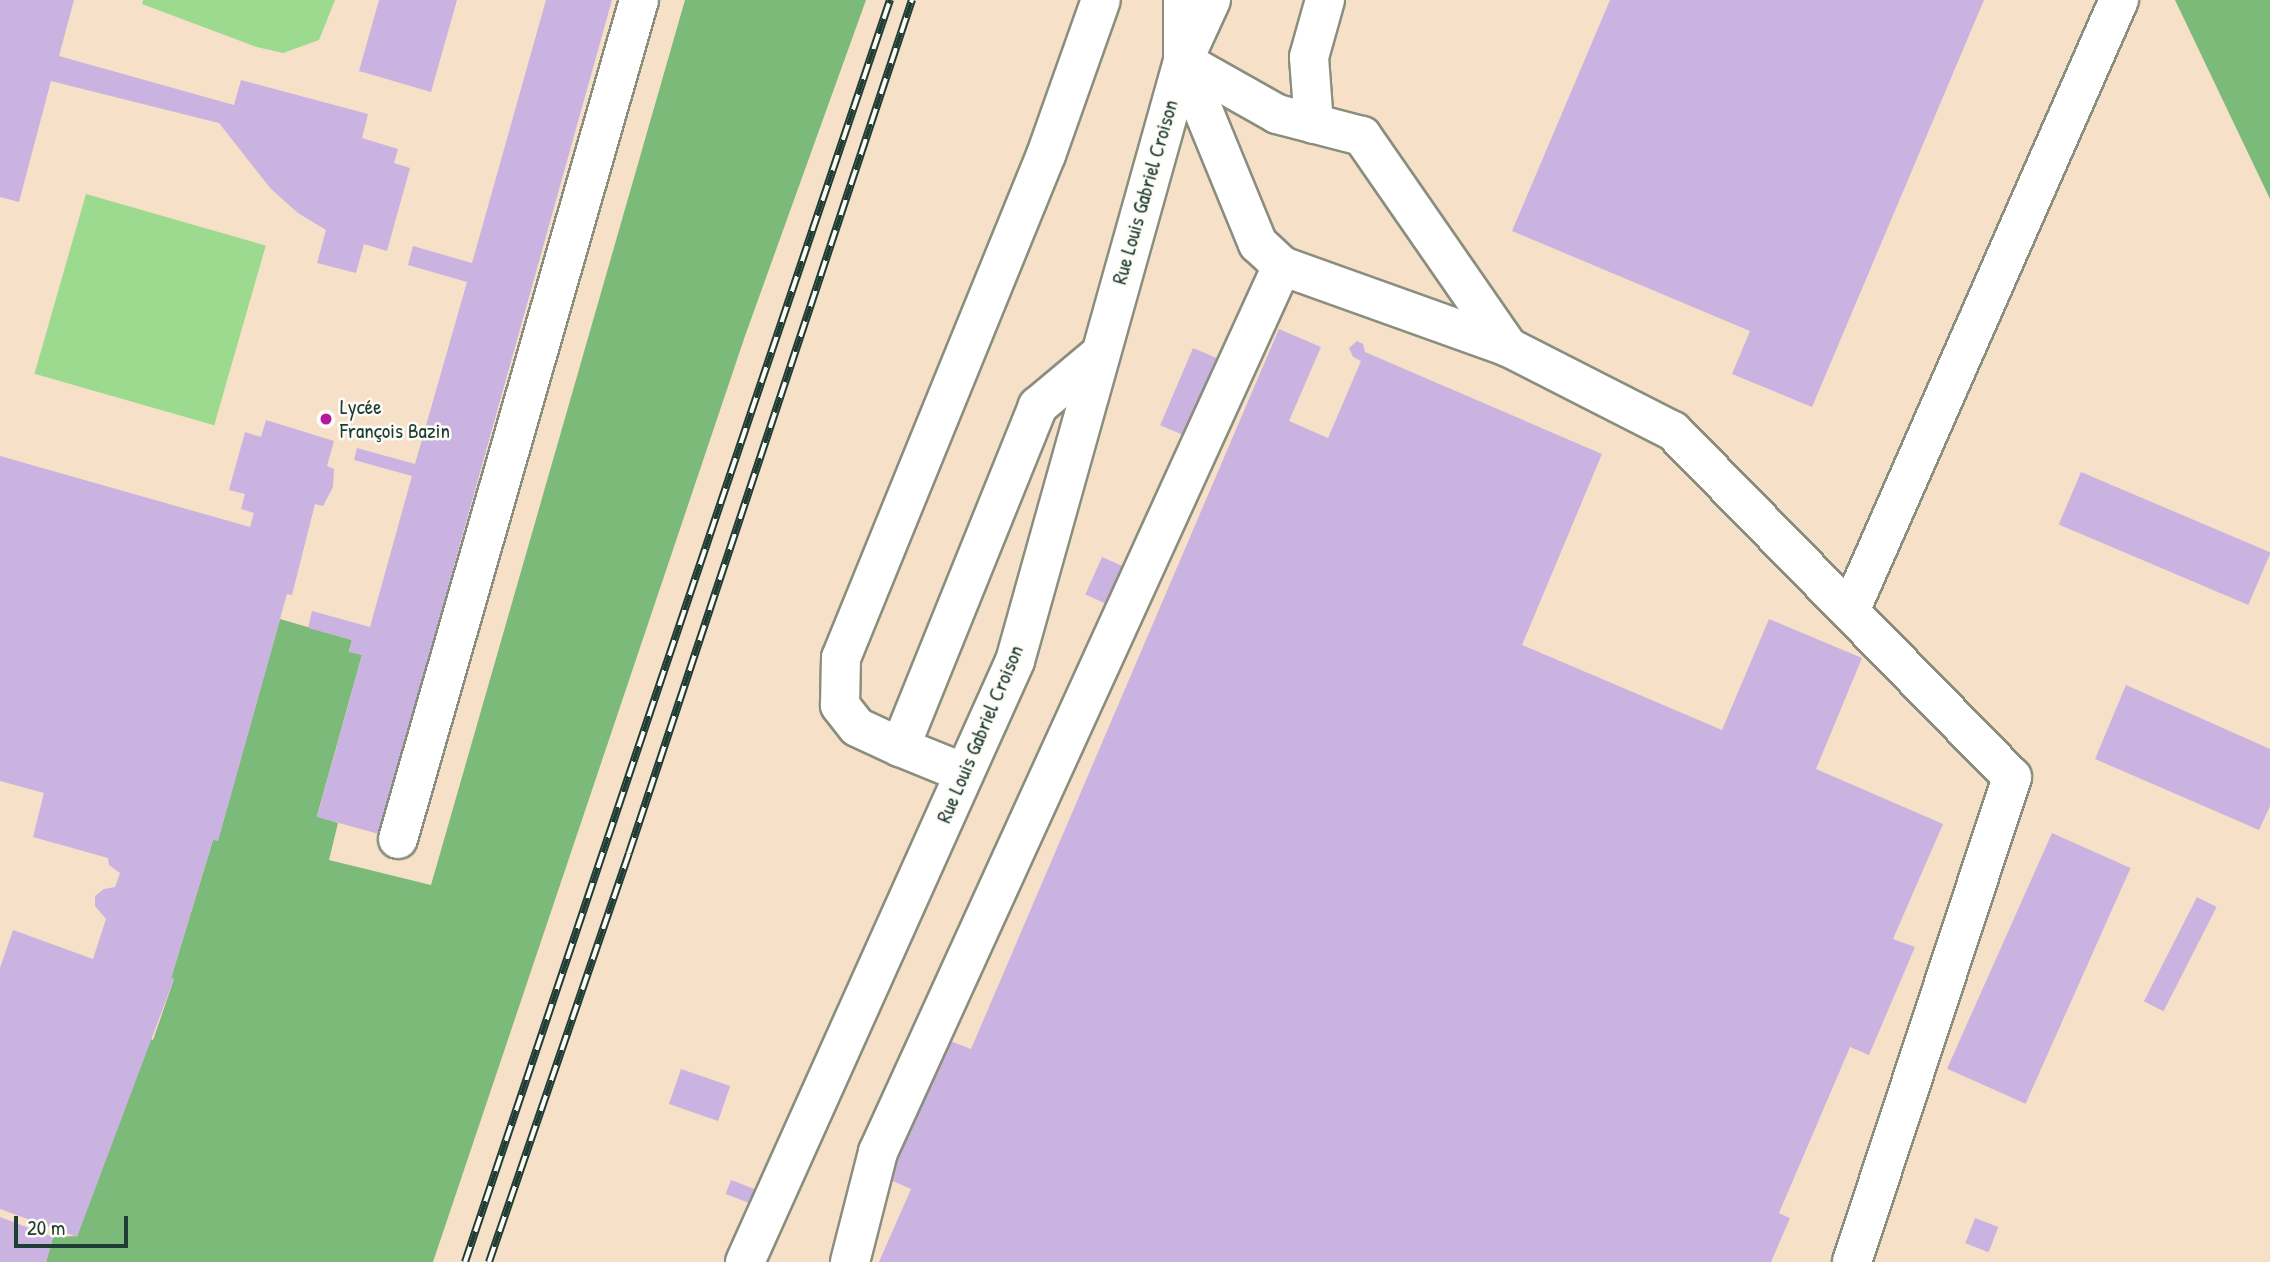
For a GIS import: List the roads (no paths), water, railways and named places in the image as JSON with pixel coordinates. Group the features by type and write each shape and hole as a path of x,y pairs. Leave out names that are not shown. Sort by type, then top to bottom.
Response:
{"street":[{"path":"398,839 639,0"},
{"path":"964,773 857,726 840,705 841,658 1046,155 1101,0"},
{"name":"Rue Louis Gabriel Croison","path":"1182,61 1183,0"},
{"name":"Rue Louis Gabriel Croison","path":"746,1262 1014,661 1182,61 1211,0"},
{"path":"1314,124 1309,57 1325,0"},
{"path":"1850,611 2119,0"},
{"path":"1182,61 1277,114 1363,136 1508,346"},
{"path":"1182,61 1258,244 1282,266 1508,346 1673,430 2012,777 1852,1262"},
{"path":"850,1262 878,1152 1282,266"},
{"path":"900,747 1038,406 1099,355"}],"railway":[{"path":"465,1262 890,0"},
{"path":"489,1262 629,853 912,0"}],"place":[{"name":"Lycée François Bazin","path":"326,419"}]}
